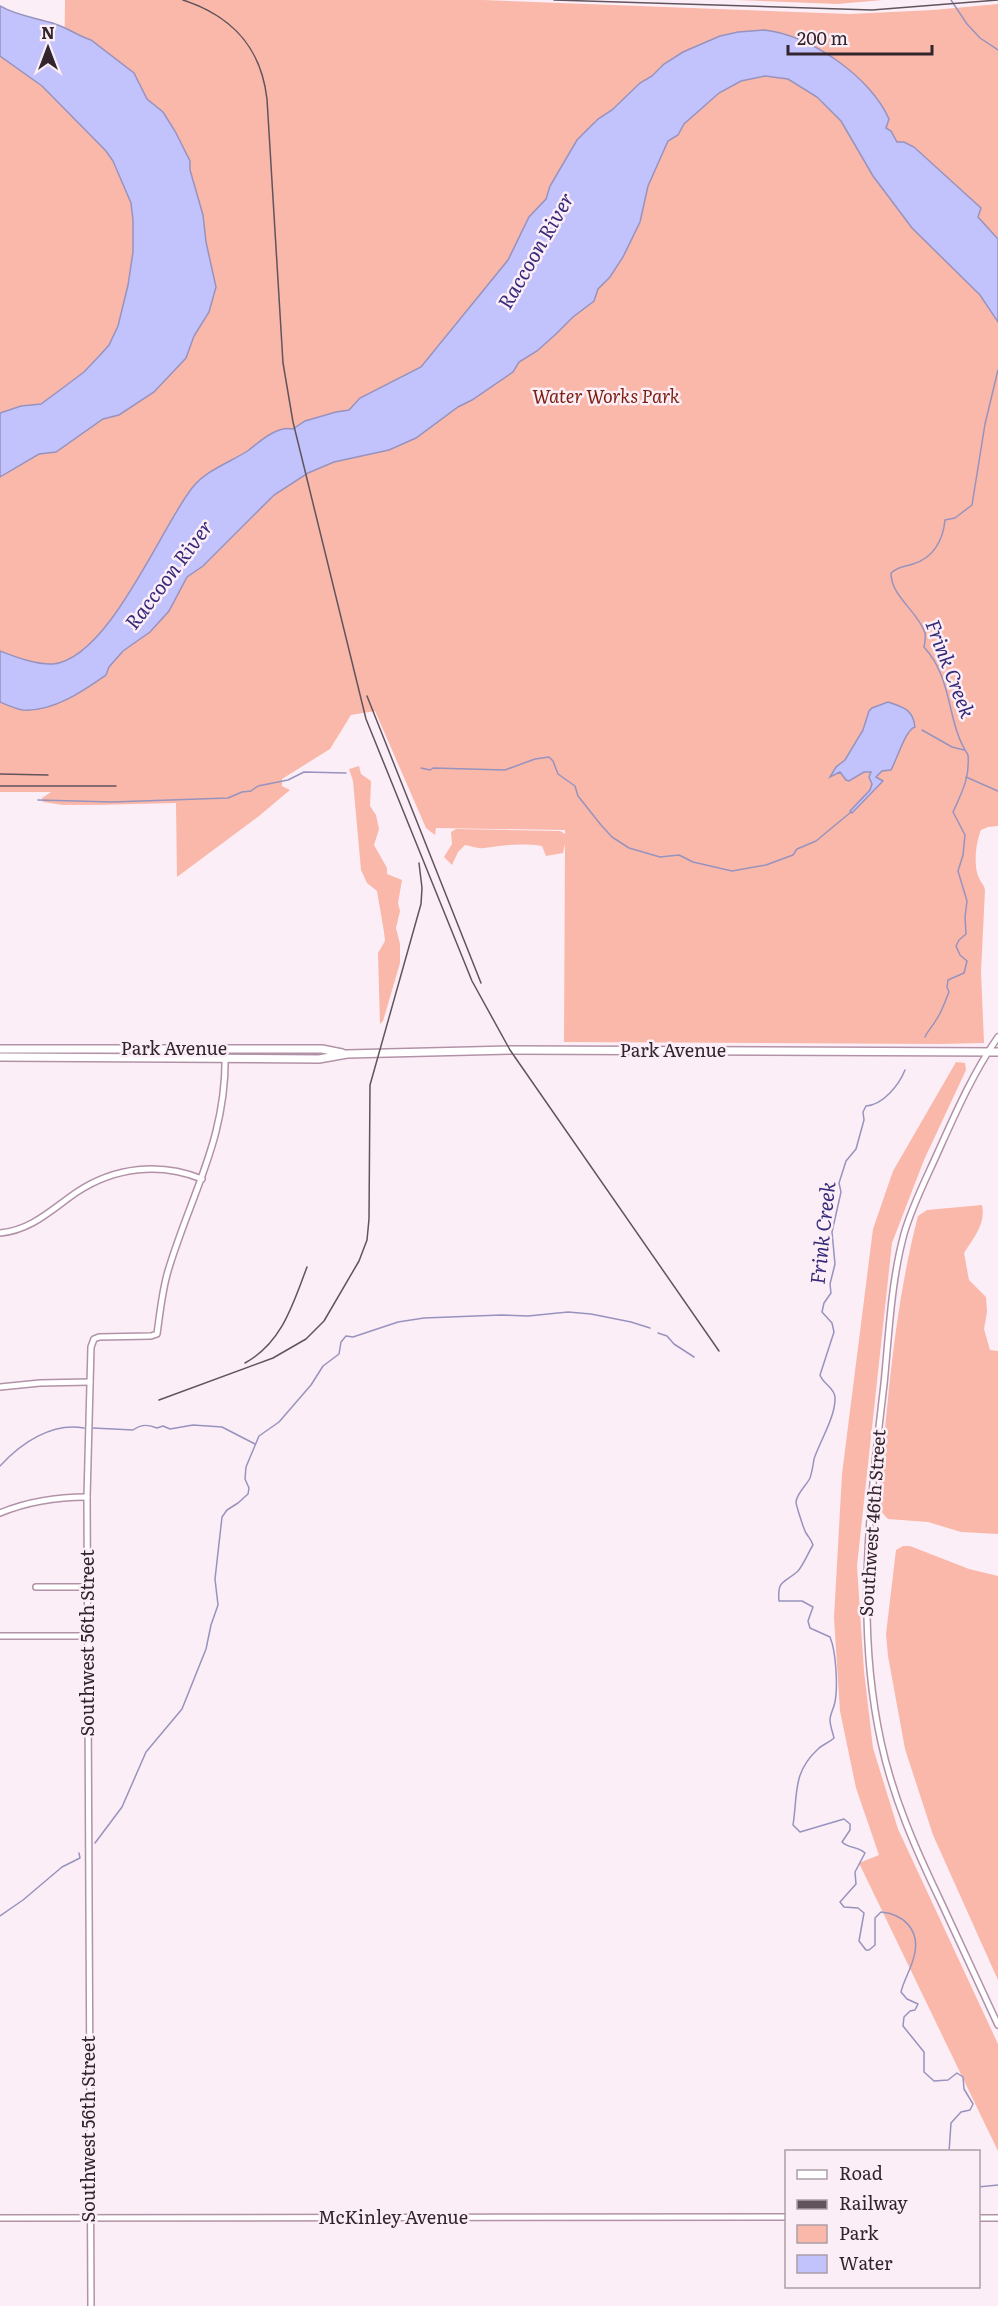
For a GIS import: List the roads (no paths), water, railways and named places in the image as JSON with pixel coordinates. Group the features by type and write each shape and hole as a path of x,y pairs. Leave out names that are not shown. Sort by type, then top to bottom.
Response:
{"main road":[{"name":"Park Avenue","path":"0,1049 322,1049 348,1054"},
{"name":"Park Avenue","path":"0,1057 319,1059 348,1054 510,1050 998,1052"}],"street":[{"name":"Southwest 46th Street","path":"998,1037 963,1097 903,1237 880,1410 865,1594 870,1678 888,1772 904,1821 998,2025"},
{"name":"Southwest 56th Street","path":"91,2306 87,1497 91,1347 94,1339 99,1337 157,1334 160,1304 168,1271 202,1179 219,1124 225,1087 225,1049"},
{"path":"0,1233 39,1221 87,1186 115,1174 139,1169 162,1169 186,1173 202,1179"},
{"path":"0,1387 20,1384 90,1382"},
{"path":"0,1513 48,1498 87,1497"},
{"path":"36,1587 88,1587"},
{"path":"0,1635 88,1636"},
{"name":"McKinley Avenue","path":"0,2218 785,2217"},
{"path":"980,2218 998,2218"}],"water":[{"path":"0,6 20,15 60,26 91,40 134,73 147,99 163,112 190,161 190,170 203,215 206,242 216,287 209,312 194,336 186,358 154,392 119,415 103,419 56,452 39,454 0,477 0,413 21,406 41,404 84,372 109,345 118,326 128,285 133,252 133,220 131,203 113,161 106,151 42,86 0,56"},
{"name":"Raccoon River","path":"764,30 782,33 819,49 853,73 880,103 889,119 886,128 891,131 897,142 904,142 914,147 981,208 978,217 998,239 998,322 980,295 912,228 873,176 841,121 817,97 788,79 765,76 741,81 719,93 684,124 678,135 668,141 648,186 640,222 623,257 610,277 598,289 594,301 573,317 537,351 519,362 513,372 458,407 416,438 389,450 334,462 308,473 274,495 203,566 187,577 169,611 150,632 123,651 109,667 106,675 88,688 56,704 34,710 23,710 0,702 0,651 33,662 53,664 74,656 94,640 132,589 179,507 192,488 204,476 275,432 287,428 293,429 305,421 349,410 360,398 421,367 508,260 529,217 546,199 550,186 577,140 598,119 612,110 664,64 683,52 720,36"},
{"path":"888,702 910,712 915,727 908,733 891,770 882,771 876,777 883,781 852,813 850,811 870,790 871,772 864,772 849,781 840,772 830,777 836,767 845,760 863,730 869,711"}],"waterway":[{"path":"951,0 967,24 980,38 998,50"},
{"name":"Frink Creek","path":"925,1037 938,1017 949,992 948,980 964,973 967,961 960,955 956,946 966,934 967,901 958,871 963,855 965,835 953,812 967,778 968,755 956,729 940,673 924,647 925,633 922,625 895,589 891,573 926,558 936,548 945,520 955,518 972,505 985,424 998,370"},
{"path":"922,730 952,747 964,750"},
{"path":"421,768 505,770 535,759 549,757 558,774 575,786 578,796 601,825 612,837 629,848 660,857 679,855 693,862 732,871 766,865 793,855 797,849 816,841 851,812"},
{"path":"38,800 112,802 228,798 251,791 258,786 288,780 304,772 346,773"},
{"path":"966,777 998,791"},
{"name":"Frink Creek","path":"905,1070 890,1093 878,1102 866,1106 856,1149 846,1161 839,1183 841,1192 832,1232 835,1264 830,1284 831,1293 824,1303 822,1312 832,1323 834,1332 820,1375 831,1388 835,1404 814,1459 810,1478 796,1502 805,1531 813,1545 798,1571 781,1585 779,1601 802,1601 813,1607 808,1621 810,1628 830,1637 836,1669 836,1695 830,1720 834,1738 818,1749 800,1775 793,1825 800,1832 844,1819 850,1824 850,1830 842,1842 865,1853 855,1872 856,1884 840,1902 844,1907 858,1908 864,1913 859,1941 866,1950 875,1945 875,1918 881,1912 902,1919 912,1930 916,1944 915,1952 901,1992 907,1999 918,2004 915,2010 910,2011 904,2017 903,2026 924,2052 924,2072 934,2081 948,2080 957,2073 963,2077 964,2089 973,2104 970,2110 961,2112 951,2123 949,2150"},
{"path":"95,1843 122,1807 146,1752 182,1709 206,1649 218,1605 215,1579 222,1517 227,1510 248,1494 249,1488 245,1479 246,1467 259,1436 279,1422 311,1385 323,1366 339,1354 341,1342 346,1336 353,1337 398,1322 424,1318 528,1316 568,1312 591,1314 650,1328"},
{"path":"658,1333 667,1336 674,1344 694,1357"},
{"path":"93,1428 133,1430 145,1425 157,1428 163,1426 170,1429 193,1425 222,1427 255,1444"},
{"path":"0,1466 27,1442 49,1431 60,1428 84,1428"},
{"path":"0,1916 62,1867 80,1858 79,1853"},
{"name":"Frink Creek","path":"980,2187 998,2185"}],"railway":[{"path":"183,0 216,15 230,25 251,49 264,80 283,363 293,422 366,719 472,981 510,1050 719,1351"},
{"path":"554,0 872,10 998,0"},
{"path":"367,696 481,983"},
{"path":"0,774 48,775"},
{"path":"0,786 116,786"},
{"path":"159,1400 273,1358 306,1339 324,1321 359,1261 367,1240 369,1219 370,1085 421,904 419,863"},
{"path":"245,1363 258,1355 277,1334 291,1308 307,1267"}],"park label":[{"name":"Water Works Park","path":"606,397"}]}
